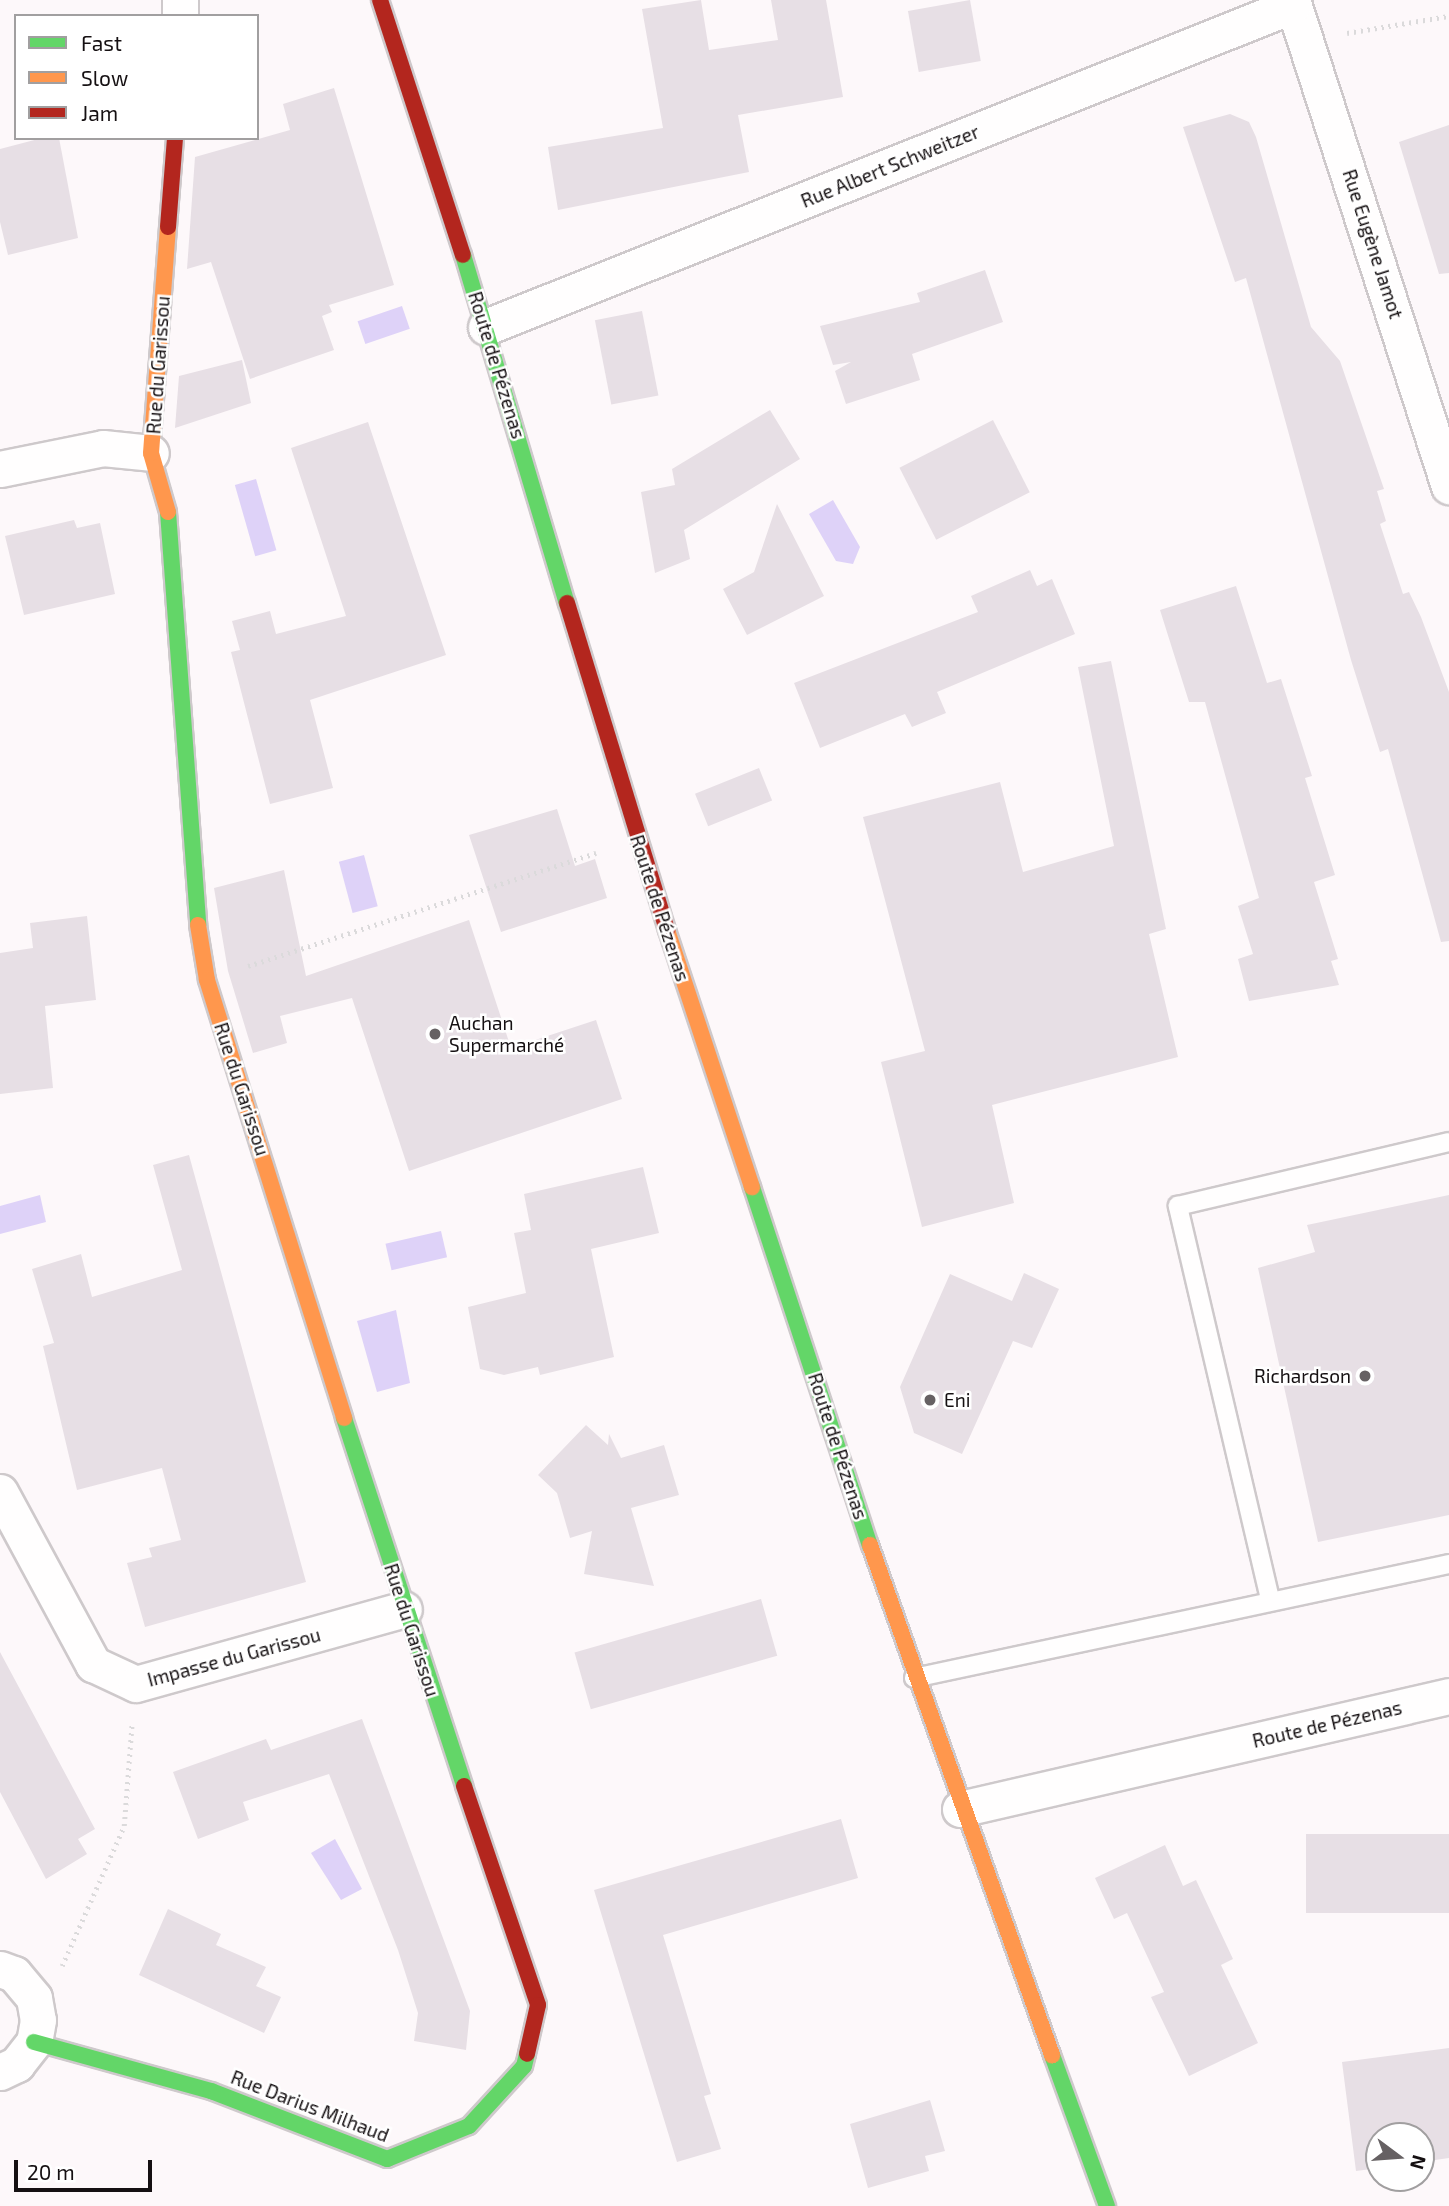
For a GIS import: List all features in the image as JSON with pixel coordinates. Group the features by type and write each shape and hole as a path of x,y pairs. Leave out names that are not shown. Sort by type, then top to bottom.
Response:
{"street":[{"name":"Route de Pézenas","path":"380,0 486,327 637,839 914,1678 1107,2206"},
{"name":"Rue Albert Schweitzer","path":"486,327 1292,2"},
{"name":"Rue Eugène Jamot","path":"1292,2 1309,42 1449,486"},
{"name":"Rue du Garissou","path":"175,140 151,453 167,499 190,878 207,980 404,1609 538,2005"},
{"path":"0,469 103,447 151,453"},
{"name":"Impasse du Garissou","path":"0,1492 93,1664 135,1684 404,1609"},
{"name":"Route de Pézenas","path":"960,1809 1449,1696"},
{"path":"0,1969 14,1974 34,1997 34,2042 17,2064 0,2072"},
{"name":"Rue Darius Milhaud","path":"34,2042 211,2091 387,2159 469,2126 524,2066 538,2005"}],"lane":[{"path":"1270,1600 1178,1206 1449,1142"},
{"path":"914,1678 1449,1564"}],"path":[{"path":"1309,42 1449,16"},
{"path":"207,980 637,839"},
{"path":"34,1997 68,1959 124,1826 135,1684"}],"shaded area":[{"path":"402,306 410,329 365,344 358,321"},
{"path":"256,479 276,550 255,556 235,485"},
{"path":"833,500 860,547 853,564 836,561 809,514"},
{"path":"364,855 378,906 353,913 339,862"},
{"path":"40,1195 46,1222 0,1234 0,1206"},
{"path":"441,1231 447,1257 392,1270 385,1244"},
{"path":"396,1310 410,1383 377,1392 357,1321"},
{"path":"335,1839 362,1889 341,1900 311,1853"}],"building":[{"path":"701,0 709,50 778,40 771,0 826,0 843,97 738,115 749,172 558,210 548,147 663,128 642,9"},
{"path":"970,0 981,61 919,72 908,11"},
{"path":"334,88 394,285 329,305 332,312 322,316 334,350 250,379 211,262 187,269 195,157 290,130 283,104"},
{"path":"1230,114 1249,122 1256,137 1311,327 1340,361 1384,489 1377,491 1386,521 1380,524 1403,594 1409,592 1421,617 1449,692 1449,941 1441,942 1388,749 1380,752 1351,660 1246,278 1235,282 1183,127"},
{"path":"1449,125 1449,273 1439,274 1399,142"},
{"path":"34,140 59,140 78,238 8,255 0,222 0,149"},
{"path":"985,270 1003,322 912,354 920,380 846,404 835,371 851,362 833,365 820,326 920,302 917,293"},
{"path":"642,311 658,395 611,405 595,320"},
{"path":"242,360 251,403 175,428 179,376"},
{"path":"770,410 800,459 684,530 690,559 655,573 641,492 675,485 672,469"},
{"path":"993,420 1030,492 936,540 899,468"},
{"path":"368,422 446,655 310,700 333,788 270,804 231,652 240,650 232,621 270,611 276,634 346,616 291,448"},
{"path":"777,504 824,596 747,635 723,589 754,572"},
{"path":"74,520 77,528 100,523 115,594 24,615 5,536"},
{"path":"1030,570 1037,586 1052,579 1075,634 937,692 946,713 912,727 905,714 820,748 794,683 978,612 971,596"},
{"path":"1236,586 1267,683 1281,679 1312,776 1305,778 1335,875 1314,882 1338,959 1331,961 1339,985 1249,1001 1238,959 1253,954 1238,906 1259,898 1205,702 1189,702 1160,610"},
{"path":"1111,661 1166,929 1149,934 1178,1057 992,1105 1014,1203 922,1227 881,1062 925,1051 863,817 1000,782 1023,872 1114,846 1078,667"},
{"path":"759,768 772,800 708,826 695,794"},
{"path":"557,809 575,866 595,859 607,898 501,932 469,835"},
{"name":"Auchan Supermarché","path":"284,870 306,976 469,920 511,1048 596,1020 622,1099 409,1171 352,998 280,1016 287,1043 253,1053 228,971 214,888"},
{"path":"87,916 96,1000 45,1006 53,1088 0,1094 0,953 33,948 30,923"},
{"path":"189,1155 306,1582 145,1627 127,1563 152,1557 149,1548 181,1540 162,1468 77,1490 43,1346 54,1343 32,1269 81,1254 92,1297 182,1270 153,1165"},
{"path":"643,1167 659,1233 591,1249 614,1357 540,1375 538,1367 504,1375 480,1369 468,1307 526,1293 514,1233 531,1230 524,1194"},
{"name":"Richardson","path":"1449,1195 1449,1515 1318,1542 1258,1268 1315,1252 1307,1225"},
{"path":"1024,1273 1059,1289 1032,1348 1013,1341 962,1454 914,1433 900,1387 950,1274 1012,1301"},
{"path":"586,1425 608,1445 609,1434 621,1458 664,1445 679,1495 631,1508 654,1586 584,1574 592,1531 570,1538 557,1493 538,1475"},
{"path":"761,1599 777,1656 591,1709 575,1652"},
{"path":"0,1652 95,1829 78,1839 87,1854 46,1879 0,1792"},
{"path":"362,1719 470,2011 466,2050 414,2041 418,2013 398,1950 329,1774 243,1802 249,1820 198,1839 173,1772 266,1739 271,1750"},
{"path":"841,1819 858,1878 663,1935 711,2094 704,2096 721,2149 677,2162 594,1890"},
{"path":"1306,1834 1449,1834 1449,1913 1306,1913"},
{"path":"1165,1845 1183,1886 1196,1880 1233,1959 1221,1965 1258,2043 1189,2076 1151,1997 1164,1992 1127,1913 1114,1919 1095,1878"},
{"path":"168,1909 221,1934 216,1945 266,1967 256,1986 281,1997 264,2033 139,1975"},
{"path":"1449,2048 1449,2158 1435,2160 1435,2122 1365,2122 1365,2170 1356,2171 1342,2062"},
{"path":"930,2100 945,2151 925,2156 929,2171 868,2188 850,2124"}],"traffic: fast":[{"path":"463,255 567,603"},
{"path":"168,512 198,925"},
{"path":"752,1187 870,1545"},
{"path":"344,1418 464,1786"},
{"path":"34,2042 211,2091 387,2159 469,2126 524,2066 527,2054"},
{"path":"1052,2055 1107,2206"}],"traffic: slow":[{"path":"168,227 151,453 168,512"},
{"path":"198,925 207,980 344,1418"},
{"path":"667,930 752,1187"},
{"path":"870,1545 1052,2055"}],"traffic: jam":[{"path":"380,0 463,255"},
{"path":"168,227 175,140"},
{"path":"567,603 667,930"},
{"path":"464,1786 538,2005 527,2054"}],"place":[{"name":"Auchan Supermarché","path":"435,1034"},
{"name":"Richardson","path":"1365,1376"},
{"name":"Eni","path":"930,1400"}]}
